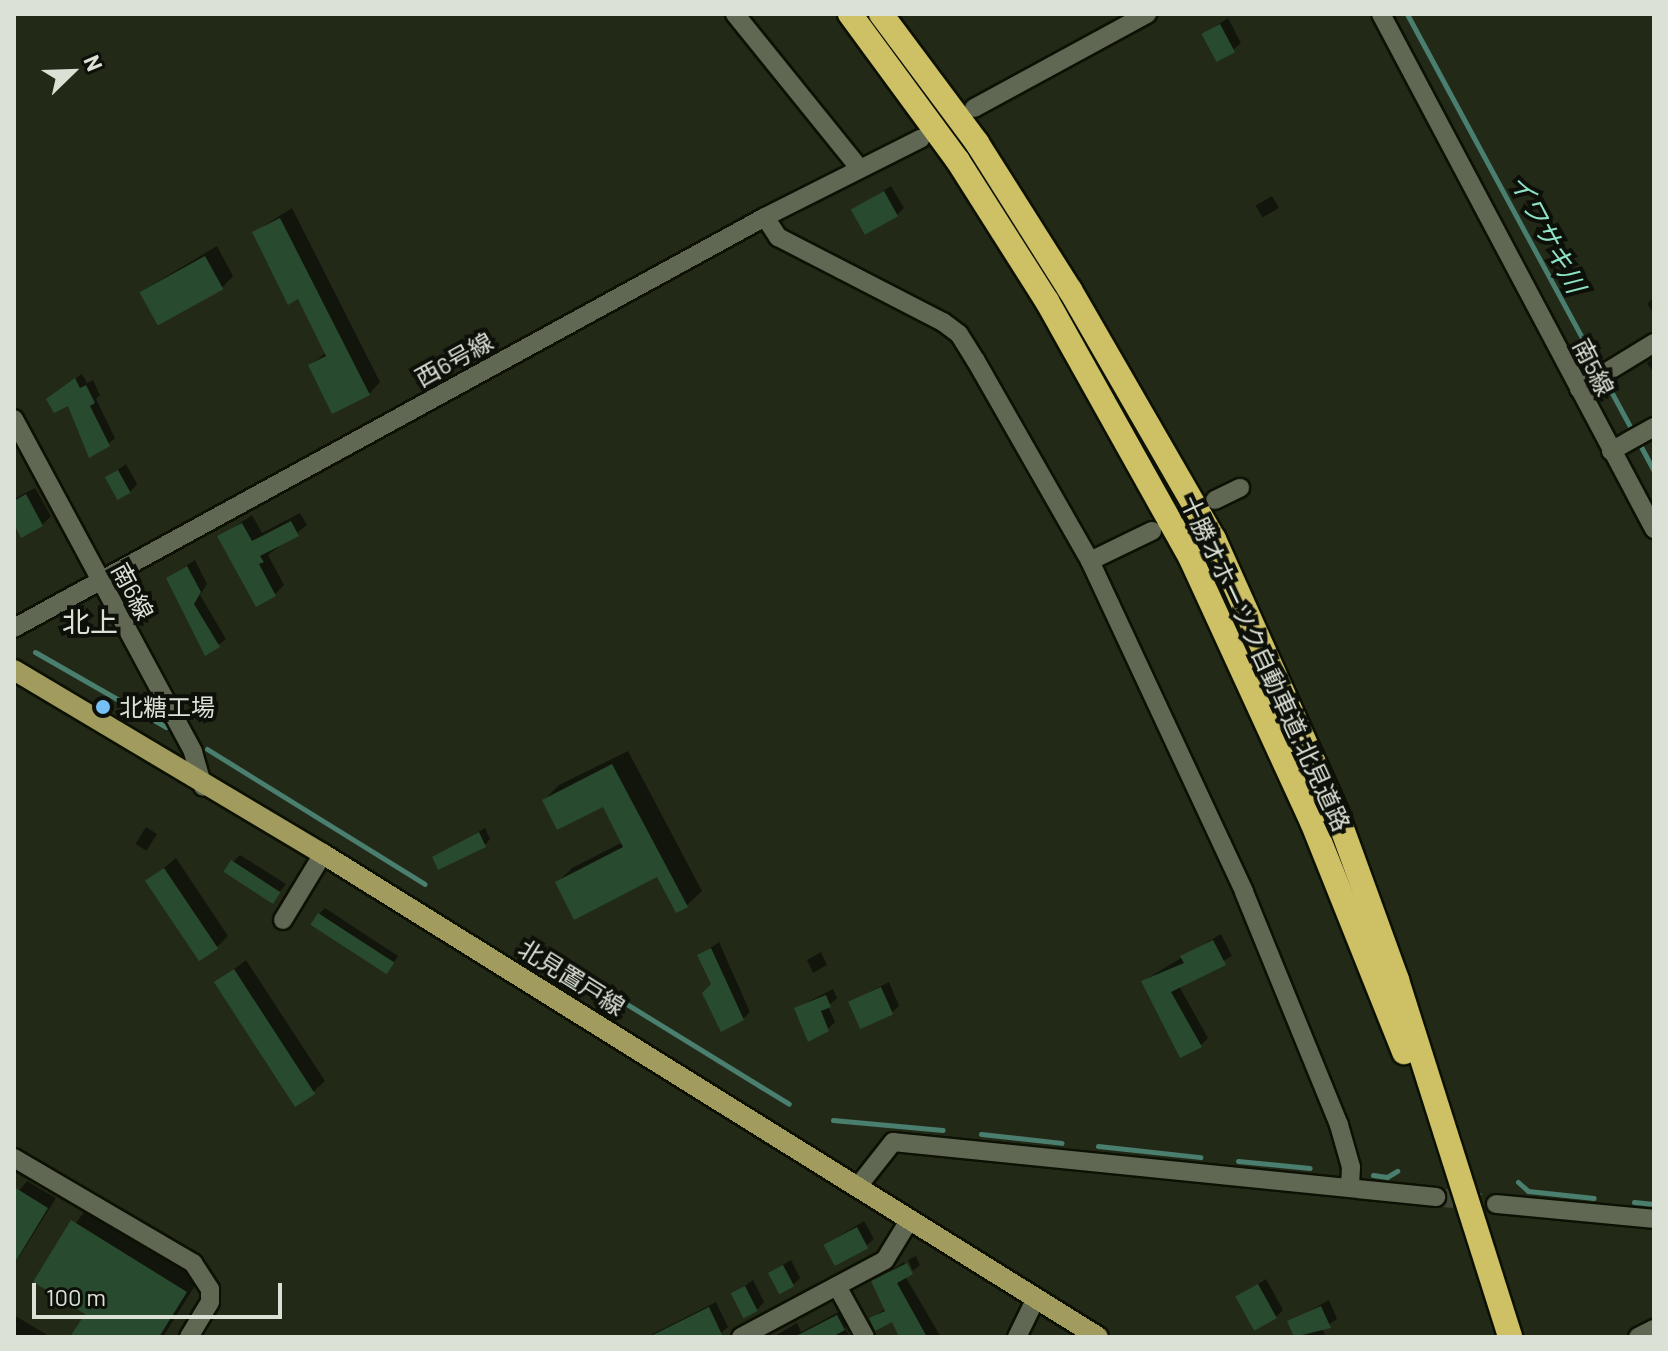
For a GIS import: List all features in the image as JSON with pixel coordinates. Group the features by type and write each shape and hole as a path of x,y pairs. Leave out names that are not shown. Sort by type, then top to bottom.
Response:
{"highway":[{"name":"十勝オホーツク自動車道;北見道路","path":"850,14 958,161 1047,301 1191,559 1312,822 1482,1252"},
{"name":"十勝オホーツク自動車道;北見道路","path":"881,14 985,156 1070,290 1214,539 1336,812 1397,980 1510,1337"}],"main road":[{"name":"北見置戸線","path":"14,670 203,787 323,854 859,1185 1098,1337"}],"street":[{"path":"735,14 860,169"},
{"path":"974,108 1147,14"},
{"name":"南5線","path":"1381,14 1654,529"},
{"name":"西6号線","path":"14,628 765,217 920,139"},
{"path":"765,217 778,237 959,334 1090,561 1244,892 1339,1125 1351,1167 1350,1188"},
{"path":"1579,389 1654,343"},
{"name":"南6線","path":"14,419 193,752 203,787"},
{"path":"1611,451 1641,434"},
{"path":"1215,500 1240,488"},
{"path":"1090,561 1152,531"},
{"path":"283,920 323,854"},
{"path":"859,1185 893,1142 1436,1197"},
{"path":"14,1158 193,1263 210,1289 210,1302 189,1337"},
{"path":"1496,1204 1654,1219"},
{"path":"741,1337 885,1260 910,1219"},
{"path":"837,1286 865,1337"},
{"path":"1017,1337 1036,1298"},
{"path":"1638,1337 1654,1329"}],"building":[{"path":"1220,24 1235,52 1216,62 1201,34"},
{"path":"884,191 898,216 865,235 851,209"},
{"path":"280,218 370,395 332,414 308,365 326,356 298,299 288,305 252,232"},
{"path":"205,256 223,289 158,326 139,292"},
{"path":"75,378 80,388 86,385 95,403 90,406 110,446 89,458 68,406 54,413 46,399"},
{"path":"118,470 131,493 117,500 105,477"},
{"path":"26,494 43,526 21,538 14,524 14,501"},
{"path":"291,521 299,536 260,556 264,562 259,564 276,596 256,607 217,536 242,523 252,541"},
{"path":"187,566 201,592 194,604 220,647 205,656 166,578"},
{"path":"612,764 688,907 676,913 657,877 574,920 555,882 623,847 603,807 557,830 542,800"},
{"path":"479,832 486,847 438,870 432,857"},
{"path":"231,860 280,892 273,904 223,872"},
{"path":"164,868 218,948 199,961 145,881"},
{"path":"318,913 394,963 387,974 310,925"},
{"path":"1213,940 1226,965 1171,992 1202,1047 1180,1058 1141,981 1184,963 1180,956"},
{"path":"711,948 744,1020 721,1032 702,993 711,984 697,955"},
{"path":"234,969 315,1094 295,1107 214,982"},
{"path":"881,987 893,1014 860,1029 848,1002"},
{"path":"826,995 831,1007 821,1011 829,1031 808,1042 794,1008"},
{"path":"14,1187 48,1208 14,1264"},
{"path":"71,1220 187,1292 159,1337 70,1337 85,1314 33,1282"},
{"path":"857,1227 868,1248 835,1266 823,1245"},
{"path":"907,1263 913,1274 897,1283 927,1337 899,1337 892,1322 875,1331 869,1318 885,1311 871,1281"},
{"path":"783,1265 794,1286 779,1294 768,1273"},
{"path":"1258,1284 1277,1318 1254,1331 1235,1297"},
{"path":"745,1286 758,1311 743,1318 731,1293"},
{"path":"1321,1306 1331,1328 1294,1337 1287,1321"},
{"path":"709,1307 723,1337 649,1337"},
{"path":"837,1315 845,1330 832,1337 794,1337"}],"waterway":[{"name":"イワサキ川","path":"1407,14 1633,432"},
{"name":"イワサキ川","path":"1638,441 1654,471"},
{"path":"35,652 166,727"},
{"path":"207,749 425,884"},
{"path":"586,979 789,1104"},
{"path":"833,1120 943,1130"},
{"path":"981,1134 1062,1143"},
{"path":"1098,1146 1200,1157"},
{"path":"1238,1161 1310,1168"},
{"path":"1373,1175 1387,1177 1397,1171"},
{"path":"1518,1182 1528,1191 1594,1198"},
{"path":"1634,1202 1654,1204"}],"tunnel":[{"path":"1436,1197 1496,1204"}],"place":[{"name":"北糖工場","path":"103,707"}],"district":[{"name":"北上","path":"90,621"}]}
